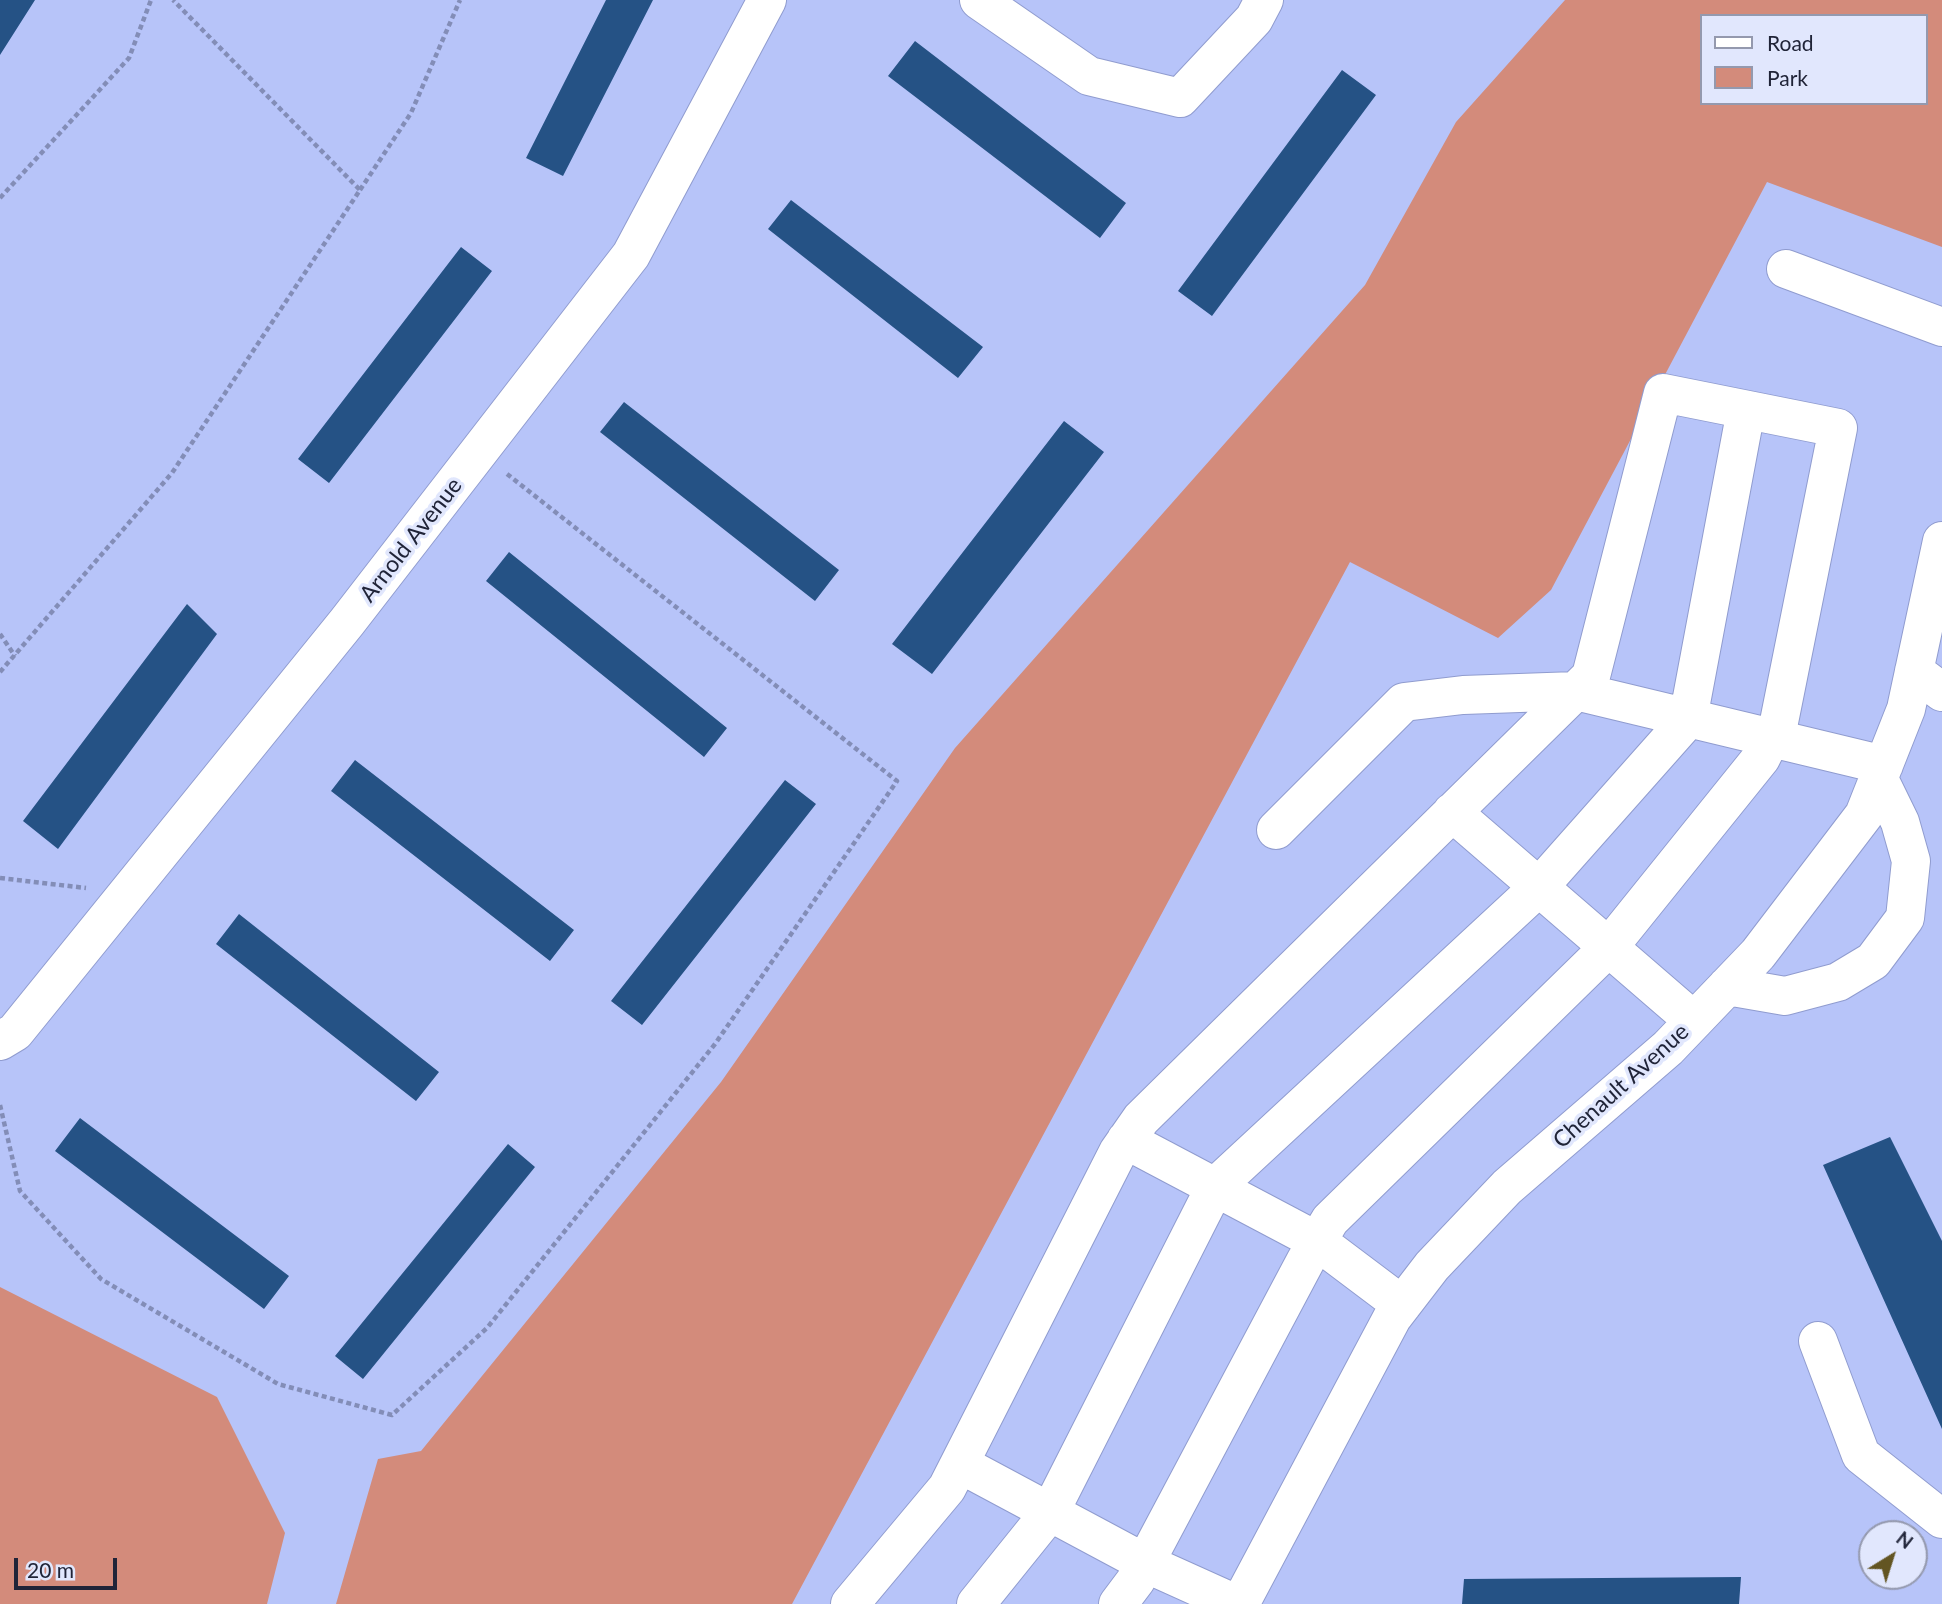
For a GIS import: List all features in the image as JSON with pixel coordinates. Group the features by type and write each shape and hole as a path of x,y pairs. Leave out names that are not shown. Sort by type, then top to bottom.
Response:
{"street":[{"name":"Arnold Avenue","path":"0,1041 15,1032 347,622 631,255 767,0"},
{"path":"979,0 1089,76 1180,98 1254,19 1264,0"},
{"path":"1786,269 1942,327"},
{"path":"849,1604 947,1488 1118,1152 1141,1119 1591,677 1663,393 1838,428 1779,722 1761,758 1608,948 1330,1220 1136,1580 1118,1604"},
{"path":"976,1604 1050,1512 1215,1187 1539,887 1688,719 1746,410"},
{"name":"Chenault Avenue","path":"1238,1604 1392,1318 1432,1266 1507,1187 1668,1048 1758,954 1864,816 1906,709 1928,682 1942,541"},
{"path":"1276,830 1404,702 1463,695 1576,691 1770,739 1881,772 1911,860 1905,918 1873,961 1838,982 1785,996 1727,986"},
{"path":"1452,812 1693,1021"},
{"path":"1126,1140 1317,1241 1402,1305"},
{"path":"1818,1340 1861,1455 1942,1519"},
{"path":"960,1464 1145,1563 1238,1604"}],"path":[{"path":"0,198 129,58 151,0"},
{"path":"173,0 360,190"},
{"path":"0,672 172,473 411,113 460,0"},
{"path":"0,1105 20,1191 101,1279 278,1384 392,1415 487,1328 715,1044 897,781 479,451"},
{"path":"0,634 15,656"},
{"path":"0,878 129,892"}],"green space":[{"path":"1565,0 1942,0 1942,247 1767,182 1551,590 1498,638 1350,562 792,1604 336,1604 378,1459 421,1451 721,1082 955,748 1365,285 1456,122"},
{"path":"0,1287 217,1397 285,1533 267,1604 0,1604"}],"building":[{"path":"0,0 35,0 0,55"},
{"path":"606,0 653,0 563,176 526,158"},
{"path":"915,41 1126,203 1100,238 888,76"},
{"path":"1342,70 1376,95 1212,316 1178,291"},
{"path":"791,200 983,347 958,378 768,229"},
{"path":"461,247 492,271 329,483 298,459"},
{"path":"624,402 839,570 815,601 600,432"},
{"path":"1064,421 1104,452 932,674 892,644"},
{"path":"509,552 727,728 704,757 486,581"},
{"path":"187,604 217,634 58,849 23,821"},
{"path":"355,760 574,930 550,961 331,791"},
{"path":"785,780 816,804 642,1025 611,1001"},
{"path":"239,914 439,1072 416,1101 216,944"},
{"path":"80,1118 289,1276 264,1309 55,1151"},
{"path":"1890,1137 1942,1241 1942,1429 1823,1165"},
{"path":"508,1144 535,1167 363,1379 335,1356"},
{"path":"1741,1577 1739,1604 1462,1604 1464,1579"}]}
